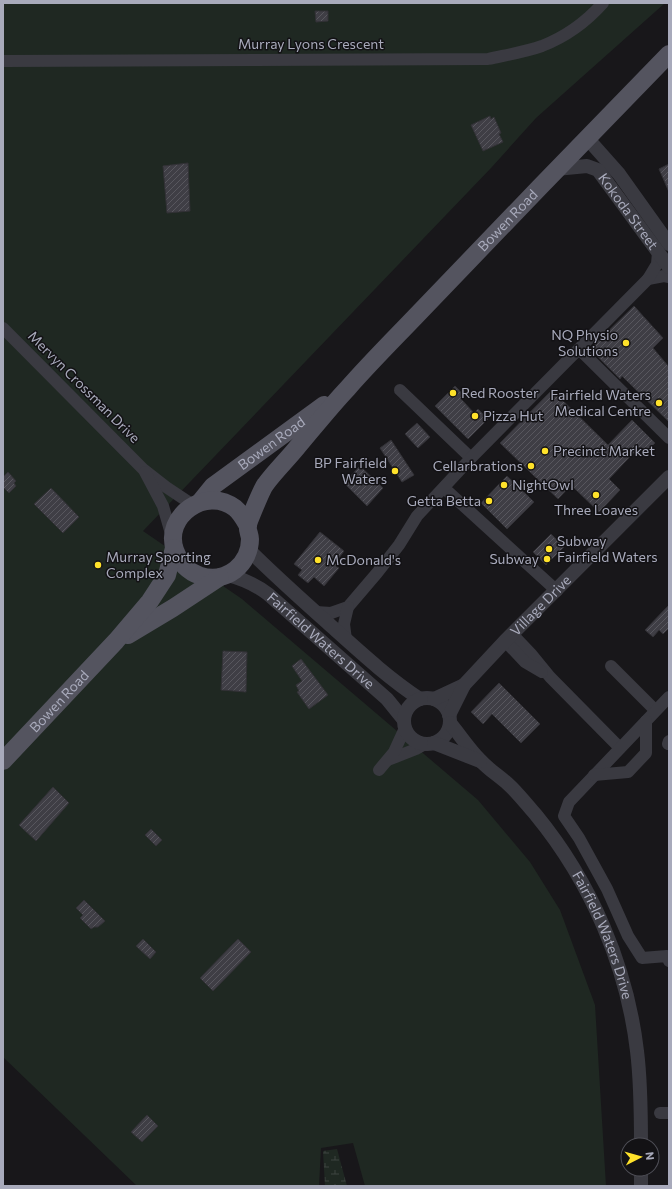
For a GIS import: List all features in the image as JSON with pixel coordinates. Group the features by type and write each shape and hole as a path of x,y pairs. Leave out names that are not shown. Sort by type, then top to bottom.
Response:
{"main road":[{"name":"Bowen Road","path":"116,641 237,568 244,560 249,550 250,538 248,526 264,486 347,388 556,169 669,54"},
{"name":"Bowen Road","path":"3,761 116,641 150,601 167,576 173,544 174,529 178,520 185,511 197,504 213,486 347,388"},
{"path":"197,504 212,500 223,502 234,508 242,516 248,526"},
{"path":"173,544 177,557 183,566 191,572 205,577 224,576"}],"street":[{"name":"Murray Lyons Crescent","path":"3,61 488,59 542,46 582,23 603,3"},
{"name":"Kokoda Street","path":"587,138 619,174 663,248 669,267"},
{"name":"Kokoda Street","path":"556,169 587,166 598,170 663,248"},
{"path":"346,640 344,624 348,607 382,568 399,545 417,516 471,458 648,279 663,248"},
{"path":"648,279 664,276 669,277"},
{"name":"Mervyn Crossman Drive","path":"3,328 143,469 166,487 197,504"},
{"path":"579,349 669,438"},
{"path":"400,390 471,458"},
{"name":"Mervyn Crossman Drive","path":"143,469 163,506 173,544"},
{"name":"Village Drive","path":"449,719 464,685 669,477"},
{"path":"444,488 556,591"},
{"name":"Fairfield Waters Drive","path":"249,550 276,577 346,640 402,687 427,699"},
{"name":"Fairfield Waters Drive","path":"224,576 244,579 257,585 268,594 387,699 404,724"},
{"path":"316,612 331,613 348,607"},
{"path":"509,638 525,662 550,677 620,748"},
{"path":"611,666 664,705 646,721 569,802 564,816 579,838 607,889 628,936 642,958 668,957"},
{"name":"Village Drive","path":"427,699 464,685"},
{"path":"379,770 394,752 404,724 405,713 414,702 427,699 441,703 446,708 449,719 445,735 416,750 388,760"},
{"name":"Fairfield Waters Drive","path":"449,719 480,761 508,784 553,838 586,890 605,931 620,969 632,1021 637,1051 641,1099 641,1137"},
{"path":"594,776 628,772 646,753 646,721"},
{"path":"404,724 412,739 429,743"},
{"name":"Fairfield Waters Drive","path":"429,743 480,761"}],"green space":[{"name":"Murray Sporting Complex","path":"3,3 665,3 536,118 491,168 143,531 242,599 478,800 530,862 560,910 595,1005 606,1186 365,1186 353,1143 321,1148 319,1186 137,1186 3,1057"},
{"path":"337,1149 347,1186 325,1186 323,1151"}],"building":[{"path":"315,11 328,11 328,21 316,22"},
{"path":"490,116 491,119 494,117 503,142 483,151 471,125"},
{"path":"188,163 190,211 167,213 163,166"},
{"path":"669,164 669,192 659,169"},
{"path":"634,306 663,338 653,348 669,367 669,422 622,376 620,379 590,349"},
{"path":"455,386 464,395 461,399 474,413 478,409 488,419 468,439 435,406"},
{"name":"Precinct Market","path":"552,390 608,445 632,420 655,443 645,453 639,447 609,479 620,490 599,512 571,485 558,499 500,443"},
{"path":"417,423 430,437 418,448 405,434"},
{"path":"391,440 414,475 402,482 380,448"},
{"path":"360,466 383,488 367,506 344,483"},
{"path":"8,472 16,481 14,483 16,486 9,493 3,487 3,477"},
{"path":"507,476 534,502 507,529 481,503"},
{"path":"51,488 79,517 63,533 34,504"},
{"name":"McDonald's","path":"320,532 344,551 338,559 340,561 336,566 339,568 324,586 314,577 308,583 298,575 302,570 294,564"},
{"name":"Subway Fairfield Waters","path":"551,534 564,547 546,565 533,552"},
{"path":"669,605 669,628 663,634 659,630 653,637 645,630"},
{"path":"223,651 247,652 246,692 221,690"},
{"path":"301,659 328,695 309,709 297,692 299,691 296,685 302,681 292,666"},
{"path":"499,683 540,724 521,743 492,714 483,724 471,712"},
{"path":"53,787 69,803 36,841 19,825"},
{"path":"151,829 162,840 156,846 145,835"},
{"path":"84,900 105,921 98,927 91,929 80,918 83,915 76,908"},
{"path":"143,939 156,952 150,959 136,946"},
{"path":"238,939 251,952 213,991 200,978"},
{"path":"147,1115 158,1126 142,1142 131,1132"}],"place":[{"name":"NQ Physio Solutions","path":"626,343"},
{"name":"Red Rooster","path":"453,393"},
{"name":"Fairfield Waters Medical Centre","path":"659,403"},
{"name":"Pizza Hut","path":"475,416"},
{"name":"Precinct Market","path":"545,451"},
{"name":"Cellarbrations","path":"531,466"},
{"name":"BP Fairfield Waters","path":"395,471"},
{"name":"NightOwl","path":"504,485"},
{"name":"Three Loaves","path":"596,495"},
{"name":"Getta Betta","path":"489,501"},
{"name":"Subway Fairfield Waters","path":"549,549"},
{"name":"Subway","path":"547,559"},
{"name":"McDonald's","path":"318,560"},
{"name":"Murray Sporting Complex","path":"98,565"}]}
